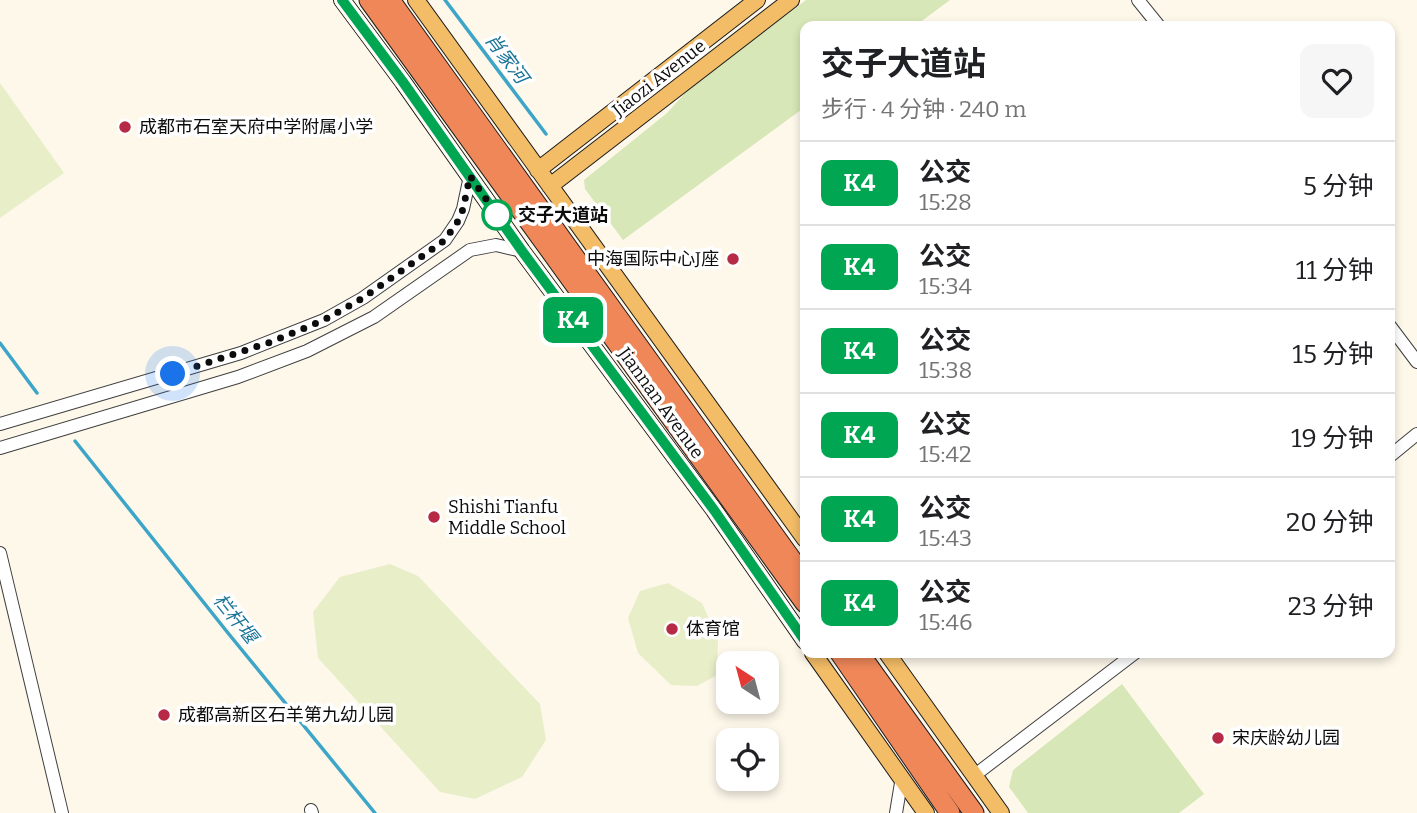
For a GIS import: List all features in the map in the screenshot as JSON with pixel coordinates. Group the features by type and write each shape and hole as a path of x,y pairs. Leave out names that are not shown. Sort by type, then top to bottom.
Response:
{"highway":[{"name":"Jiannan Avenue","path":"369,0 800,596"},
{"name":"Jiannan Avenue","path":"390,0 800,571"},
{"path":"842,658 950,813"},
{"path":"863,658 974,813"}],"main road":[{"path":"342,0 522,251 714,510 800,634"},
{"path":"416,0 800,532"},
{"name":"Jiaozi Avenue","path":"538,170 757,0"},
{"name":"Jiaozi Avenue","path":"550,186 791,0"},
{"path":"394,33 403,82"},
{"path":"817,658 926,813"},
{"path":"838,658 840,691"},
{"path":"891,658 1001,813"}],"street":[{"path":"1138,0 1155,21"},
{"path":"0,424 242,353 324,320 363,298 445,240 463,209 470,176"},
{"path":"0,448 238,377 307,351 374,317 470,250 496,246 522,251"},
{"path":"1395,333 1417,362"},
{"path":"1395,452 1417,434"},
{"path":"0,553 62,813"},
{"path":"975,775 1128,658"},
{"path":"896,813 902,777"}],"green space":[{"path":"806,0 950,0 922,21 800,21 800,111 623,240 585,189 584,180 667,113 688,90"},
{"path":"0,83 64,173 0,218"},
{"path":"390,564 418,576 540,704 546,740 522,777 475,799 440,792 318,658 313,612 340,577"},
{"name":"体育馆","path":"668,583 702,603 718,639 716,676 697,686 671,685 638,653 628,618 640,591"},
{"path":"1122,684 1204,794 1179,813 1028,813 1009,787 1013,770"}],"waterway":[{"name":"肖家河","path":"445,0 546,134"},
{"name":"栏杆堰","path":"0,343 37,393"},
{"name":"栏杆堰","path":"75,441 375,813"}],"bus line":[{"name":"K4","path":"342,0 522,251 714,510 800,634"}],"place":[{"name":"成都市石室天府中学附属小学","path":"125,127"},
{"name":"交子大道站","path":"497,215"},
{"name":"中海国际中心J座","path":"733,259"},
{"name":"Shishi Tianfu Middle School","path":"434,517"},
{"name":"体育馆","path":"672,629"},
{"name":"成都高新区石羊第九幼儿园","path":"164,715"},
{"name":"宋庆龄幼儿园","path":"1218,738"}],"route":[{"path":"173,374 271,342 324,320 363,298 445,240 463,209 470,176 497,215"}]}
